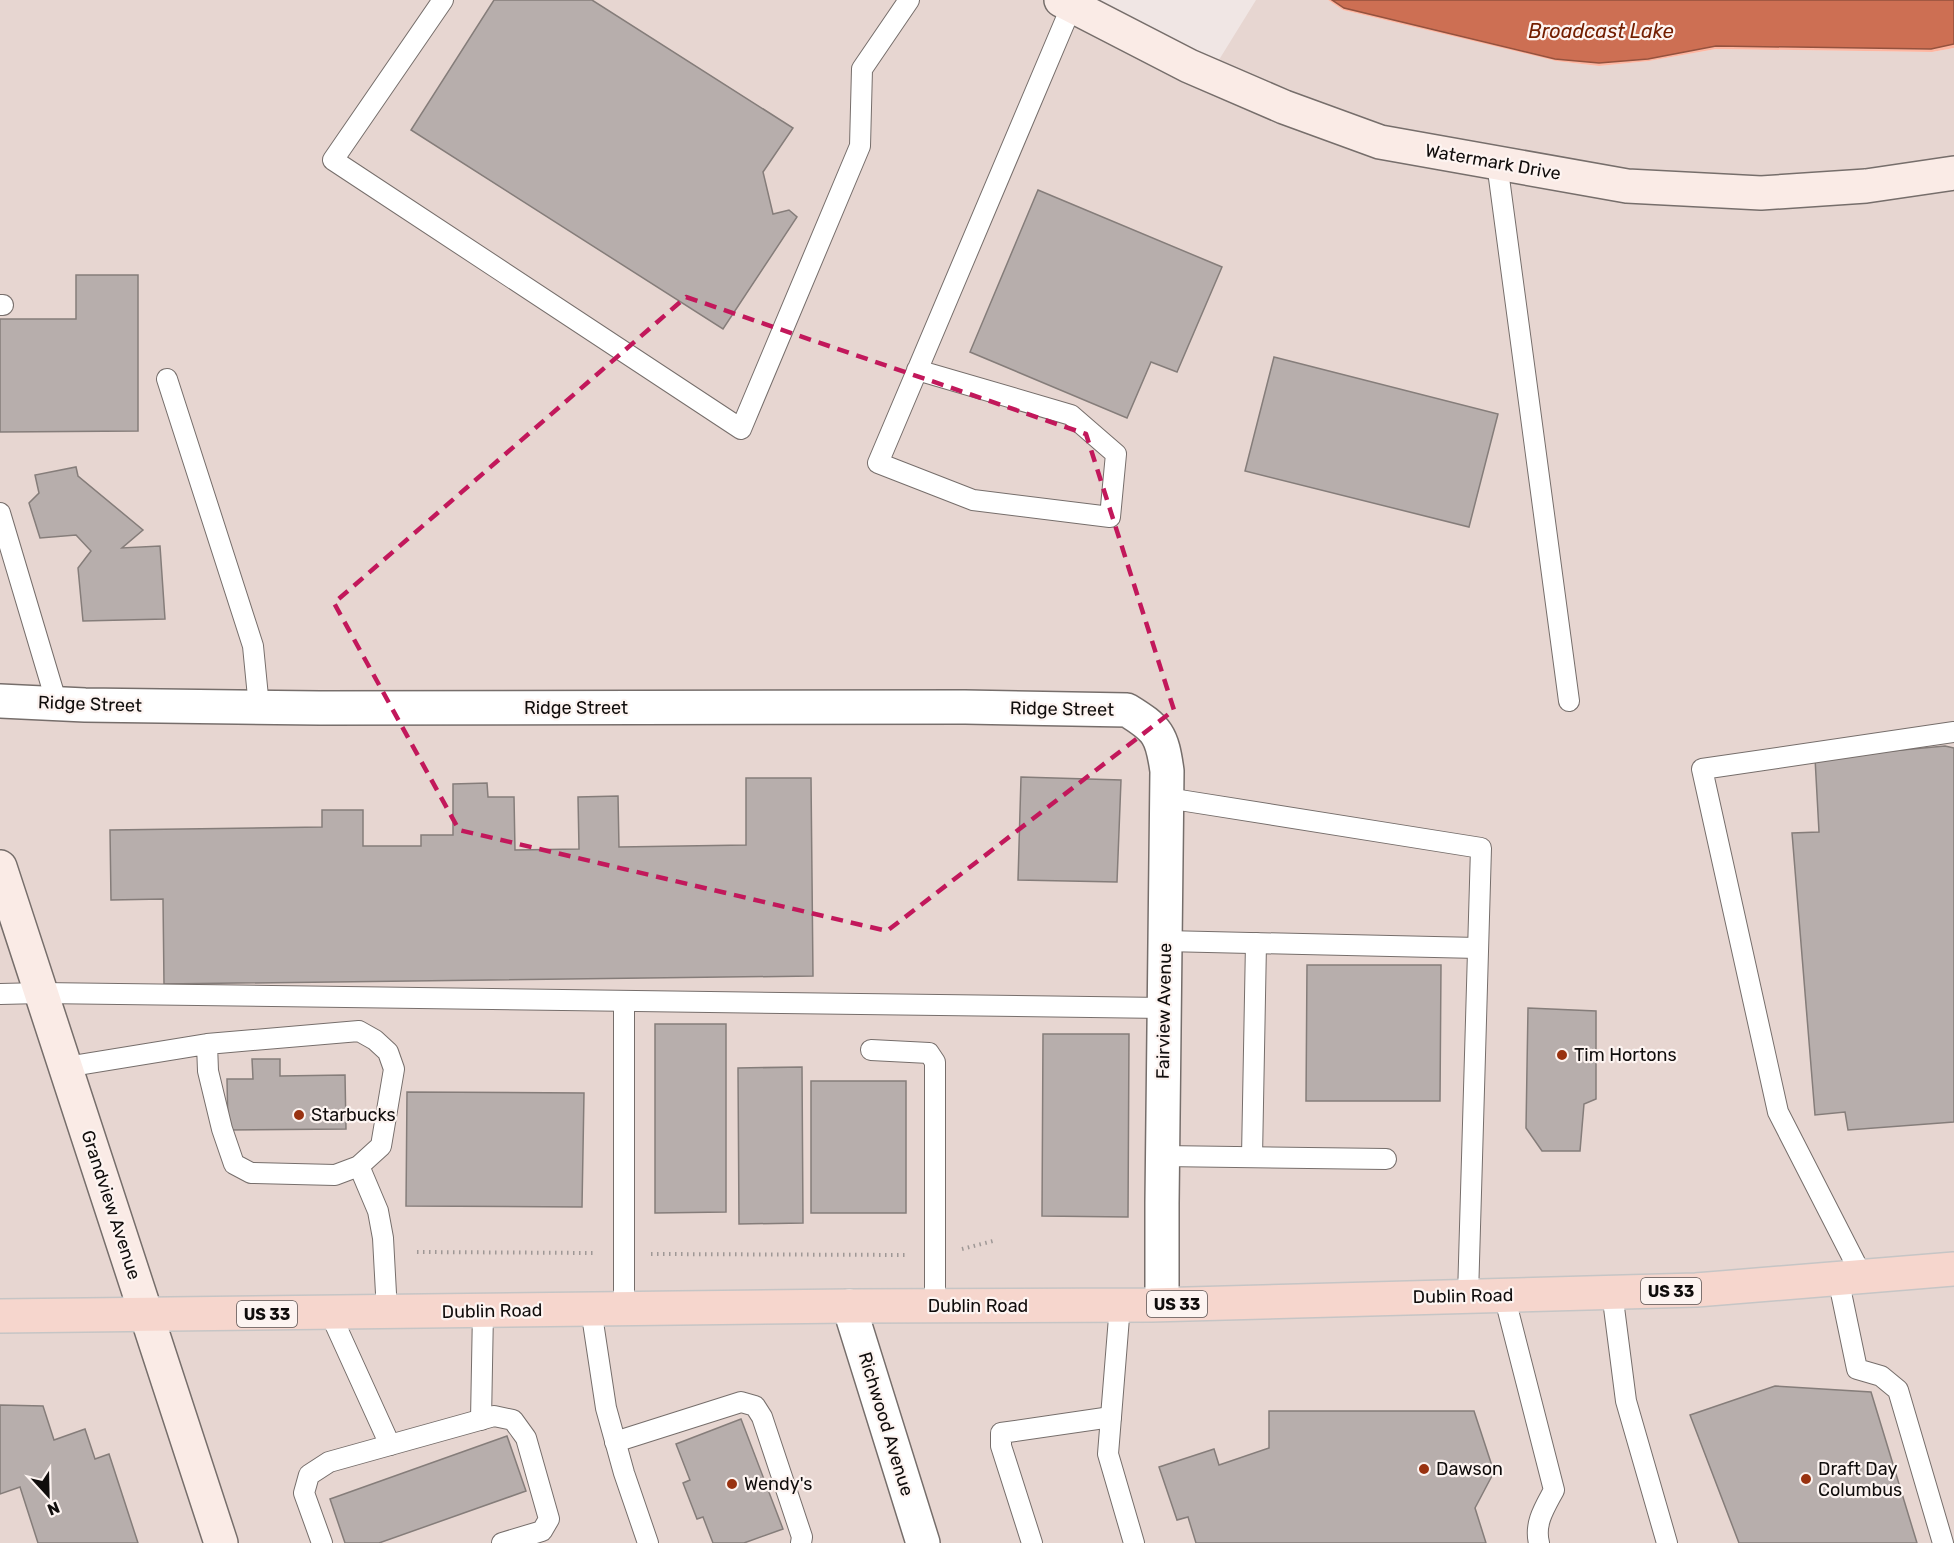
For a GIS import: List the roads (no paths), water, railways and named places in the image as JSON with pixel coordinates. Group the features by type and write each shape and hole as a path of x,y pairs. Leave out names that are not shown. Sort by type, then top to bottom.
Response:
{"main road":[{"name":"Dublin Road","path":"0,1316 1162,1304 1696,1290 1954,1269"}],"street":[{"name":"Watermark Drive","path":"1067,3 1189,66 1284,107 1380,142 1627,186 1761,193 1866,186 1954,173"},
{"name":"Ridge Street","path":"0,701 260,707 1101,709 1127,710 1149,723"},
{"name":"Fairview Avenue","path":"1149,723 1163,745 1167,771 1162,1304"},
{"name":"Grandview Avenue","path":"0,867 221,1543"},
{"name":"Richwood Avenue","path":"849,1306 916,1542"}],"lane":[{"path":"443,0 333,160 741,429 860,146 862,69 909,0"},
{"path":"917,370 1071,415 1116,454 1110,517 973,500 878,463 1067,3"},
{"path":"1497,163 1569,701"},
{"path":"167,380 253,646 260,707"},
{"path":"0,513 57,704"},
{"path":"1943,1543 1898,1390 1881,1376 1857,1369 1850,1277 1778,1112 1702,769 1954,732"},
{"path":"1167,798 1481,848 1468,1296"},
{"path":"1165,941 1478,948"},
{"path":"1252,1157 1256,943"},
{"path":"0,994 1164,1008"},
{"path":"624,1001 624,1309"},
{"path":"66,1066 207,1044 359,1031 375,1040 388,1052 394,1069 381,1146 359,1166 335,1175 250,1173 234,1164 222,1129 208,1071 207,1044"},
{"path":"871,1050 929,1053 935,1062 935,1306"},
{"path":"1162,1156 1386,1159"},
{"path":"359,1166 378,1211 382,1229 387,1312"},
{"path":"1611,1292 1626,1401 1667,1543"},
{"path":"1504,1295 1554,1490 1543,1510 1536,1532 1539,1543"},
{"path":"1120,1305 1108,1454 1134,1543"},
{"path":"591,1310 606,1408 648,1543"},
{"path":"481,1420 483,1311"},
{"path":"330,1313 390,1445"},
{"path":"615,1442 741,1402 755,1406 762,1417 802,1537 801,1543"},
{"path":"322,1543 304,1493 309,1475 329,1462 495,1416 513,1419 526,1438 549,1519 542,1531 502,1543"},
{"path":"1032,1543 1001,1446 1001,1433 1111,1418"}],"water":[{"name":"Broadcast Lake","path":"1332,0 1954,0 1954,44 1931,49 1716,46 1648,59 1599,63 1555,59 1344,8"}],"place":[{"name":"Tim Hortons","path":"1562,1055"},
{"name":"Starbucks","path":"299,1115"},
{"name":"Dawson","path":"1424,1469"},
{"name":"Draft Day Columbus","path":"1806,1479"},
{"name":"Wendy's","path":"732,1484"}]}
